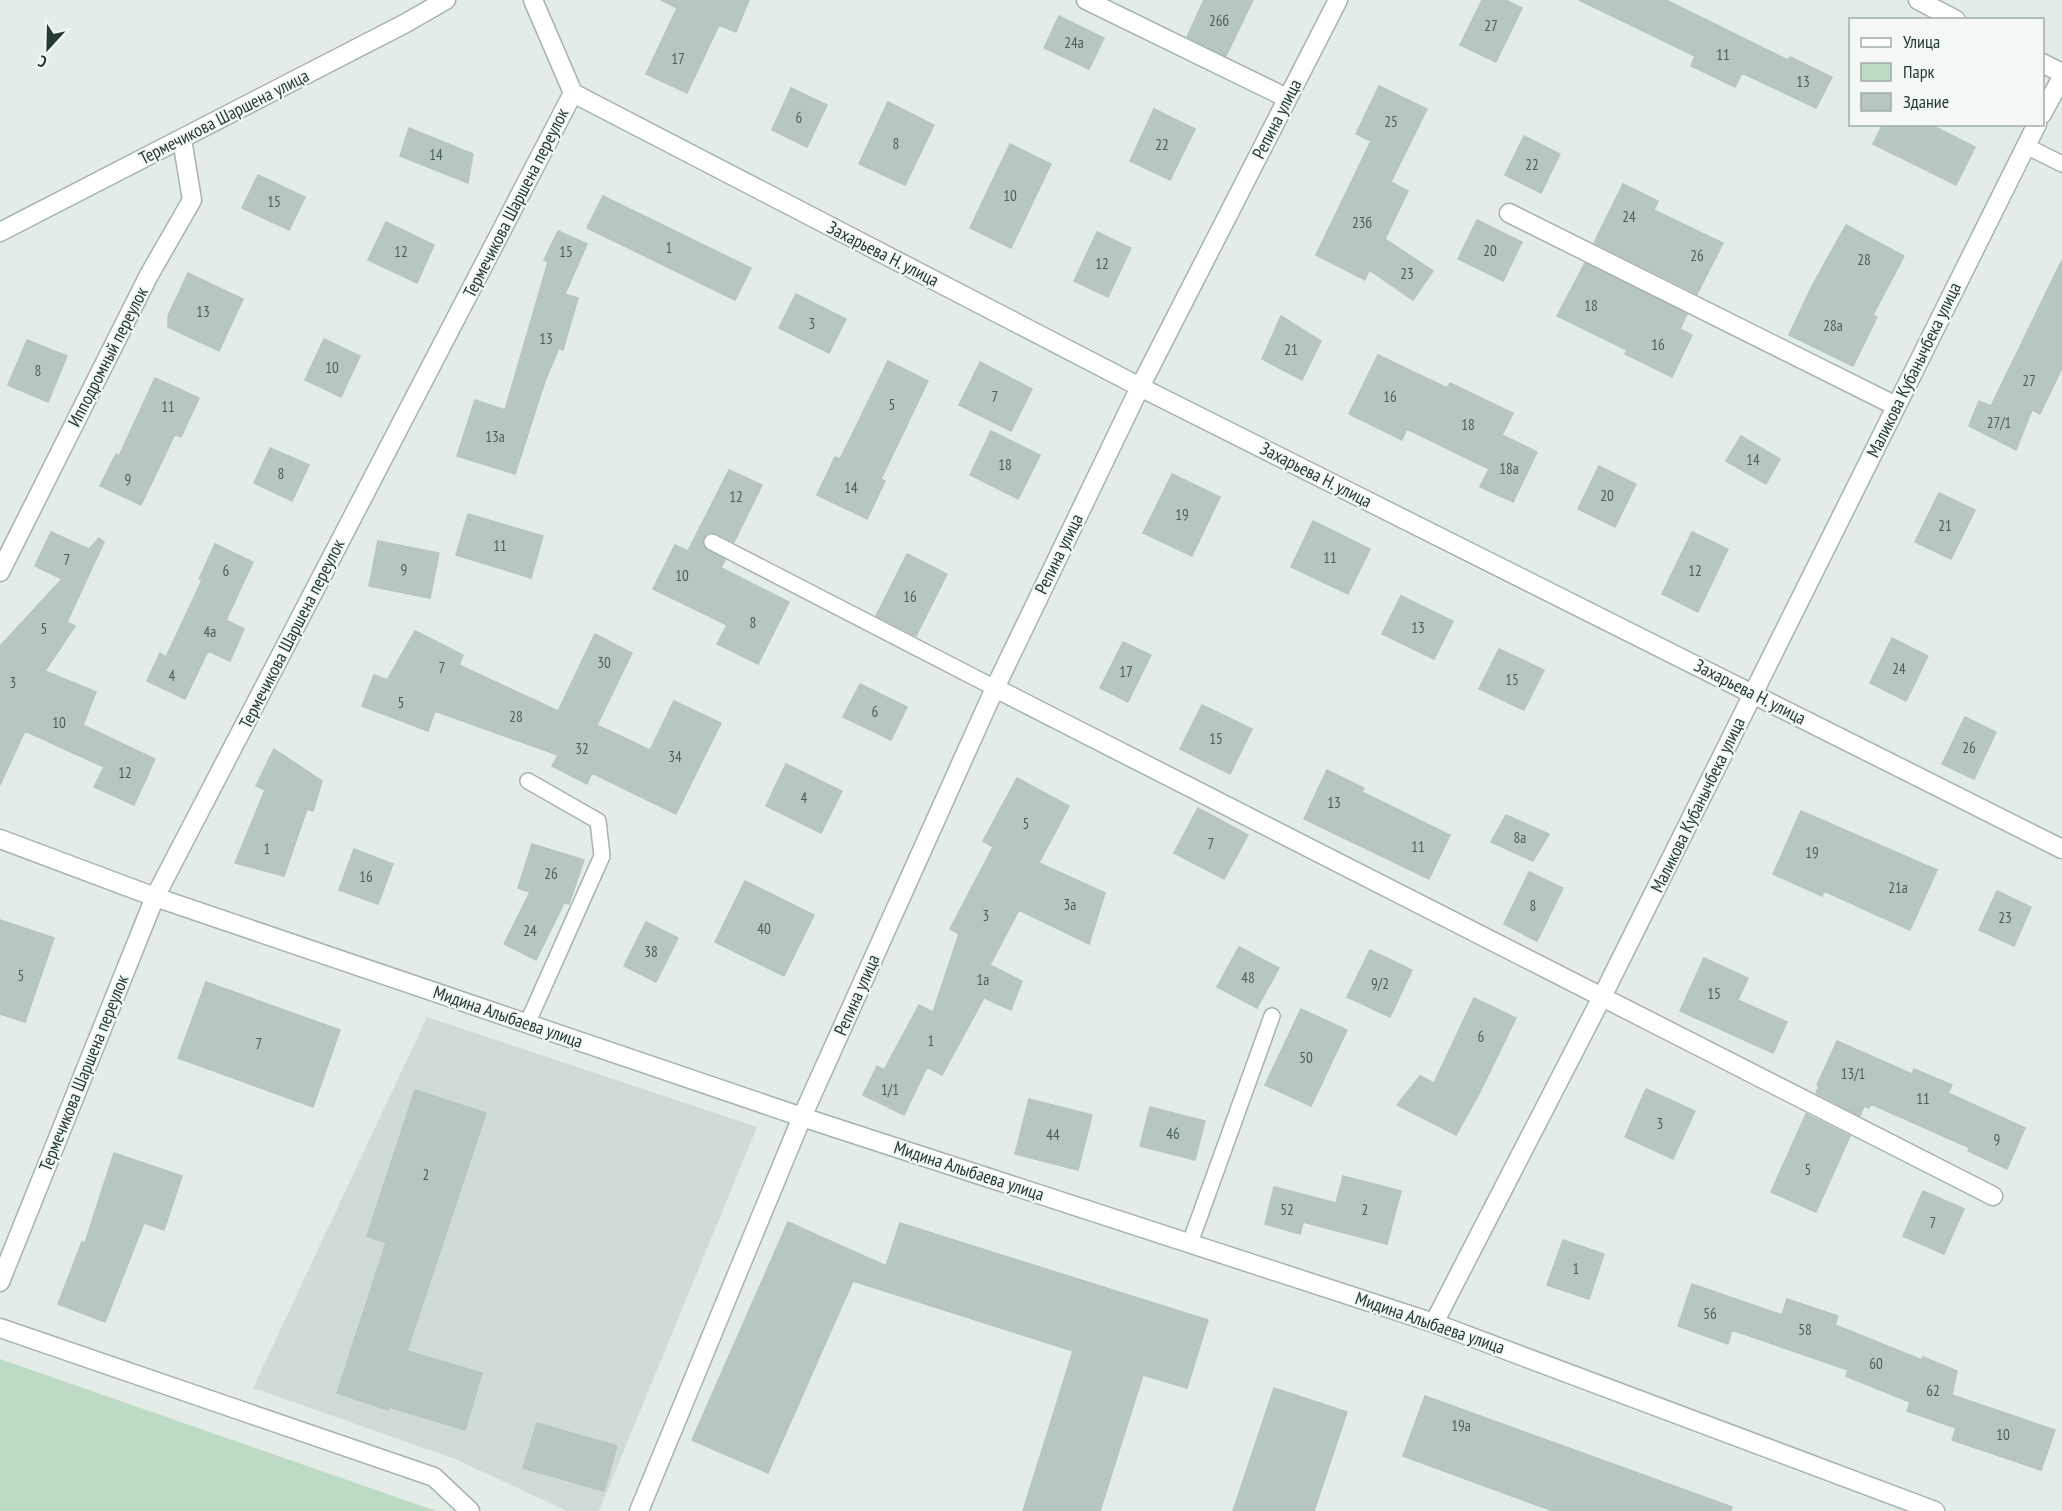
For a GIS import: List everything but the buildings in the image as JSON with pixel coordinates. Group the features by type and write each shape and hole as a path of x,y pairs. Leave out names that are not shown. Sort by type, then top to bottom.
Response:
{"street":[{"name":"Термечикова Шаршена улица","path":"0,232 404,24 446,0"},
{"name":"Термечикова Шаршена переулок","path":"0,1282 155,897 573,93 533,0"},
{"path":"1086,0 1287,98"},
{"name":"Репина улица","path":"639,1511 802,1117 995,688 1140,387 1338,0"},
{"path":"1918,0 1952,18"},
{"path":"2044,64 2062,75 2044,112"},
{"name":"Захарьева Н. улица","path":"573,93 1140,387 2062,849"},
{"name":"Маликова Кубанычбека улица","path":"1434,1323 1602,997 2036,126"},
{"name":"Ипподромный переулок","path":"0,572 149,274 192,201 182,139"},
{"path":"1509,213 1896,406"},
{"path":"995,688 1993,1196"},
{"name":"Мидина Алыбаева улица","path":"0,839 155,897 526,1024 802,1117 1434,1323 1935,1511"},
{"path":"0,1328 434,1477 470,1511"}],"lane":[{"path":"2026,146 2062,164"},
{"path":"712,542 995,688"},
{"path":"526,1024 602,856 597,821 528,781"},
{"path":"1190,1244 1272,1016"}],"shaded area":[{"path":"427,1017 757,1127 599,1511 567,1511 455,1459 253,1388"}],"green space":[{"path":"0,1359 436,1511 0,1511"}]}
